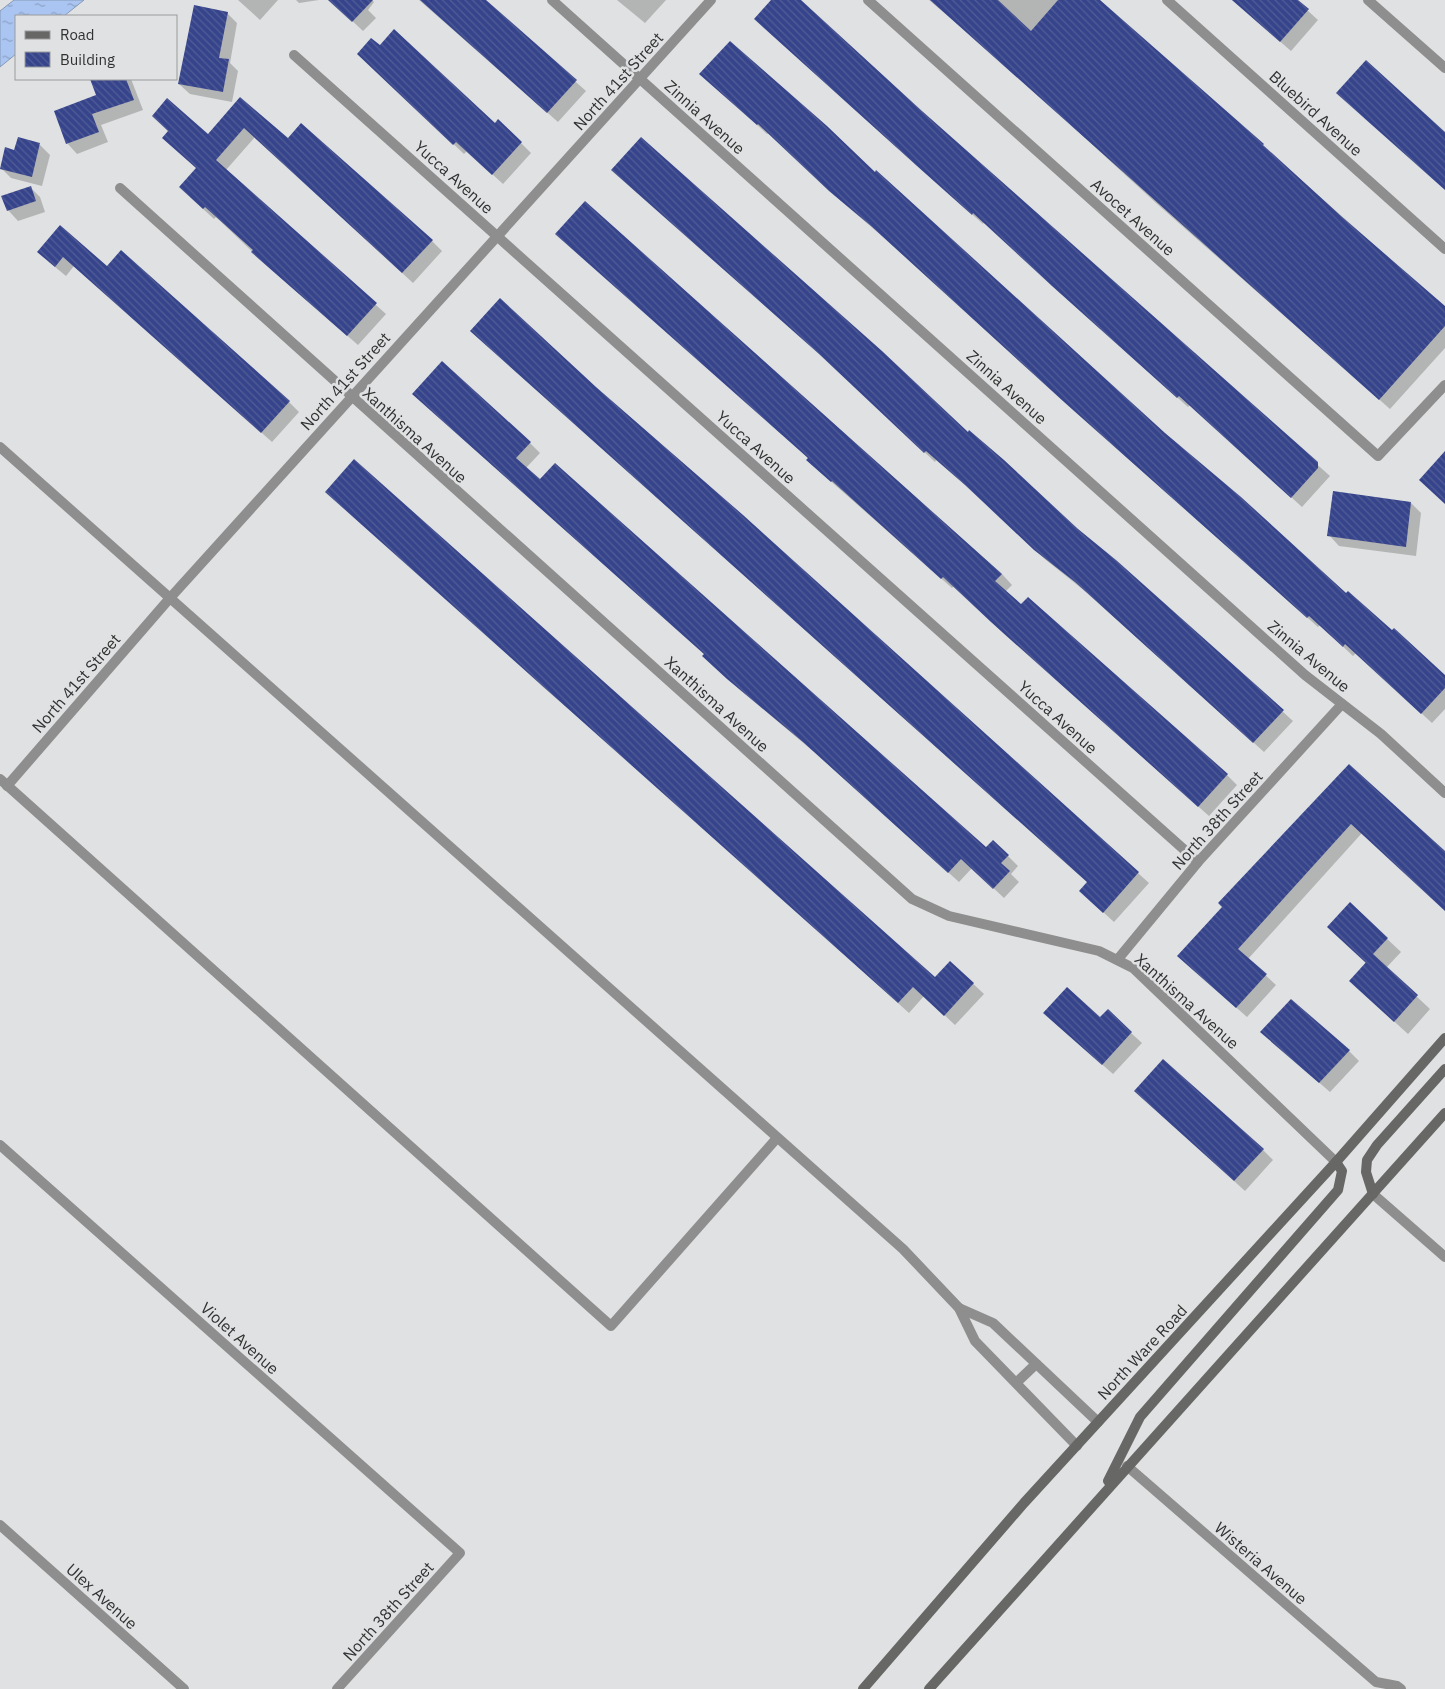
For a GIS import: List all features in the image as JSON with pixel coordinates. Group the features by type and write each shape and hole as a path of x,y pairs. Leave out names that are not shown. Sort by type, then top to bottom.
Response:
{"main road":[{"name":"North Ware Road","path":"863,1689 1024,1503 1336,1162 1445,1038"},
{"path":"1373,1194 1366,1172 1370,1156 1445,1069"},
{"path":"928,1689 1102,1493 1445,1114"},
{"path":"1102,1493 1140,1417 1338,1190 1342,1171 1336,1162"}],"street":[{"name":"Zinnia Avenue","path":"552,0 1305,675 1382,734 1445,793"},
{"name":"North 41st Street","path":"4,782 278,480 350,397 711,0"},
{"name":"Avocet Avenue","path":"868,0 1378,456 1445,384"},
{"name":"Bluebird Avenue","path":"1167,0 1445,249"},
{"path":"1368,0 1445,68"},
{"name":"Yucca Avenue","path":"294,55 1198,862"},
{"name":"Xanthisma Avenue","path":"120,188 350,397 912,899 949,916 1099,951 1133,968 1336,1162"},
{"path":"0,447 903,1249 959,1308 975,1341 1017,1382 1077,1446"},
{"name":"North 38th Street","path":"1118,959 1198,862 1342,704"},
{"path":"4,782 610,1326 777,1138"},
{"name":"Violet Avenue","path":"0,1145 460,1553"},
{"path":"1373,1194 1445,1257"},
{"path":"959,1308 994,1323 1098,1422"},
{"path":"1017,1382 1036,1364"},
{"name":"Wisteria Avenue","path":"1127,1466 1377,1686 1397,1686 1401,1689"},
{"name":"Ulex Avenue","path":"0,1526 184,1689"},
{"name":"North 38th Street","path":"337,1689 460,1553"}],"water":[{"path":"14,0 84,0 65,15 15,15 15,55 0,67 0,11"}],"building":[{"path":"328,0 373,0 352,22"},
{"path":"420,0 486,0 577,80 547,113"},
{"path":"771,0 801,0 922,111 1318,462 1318,468 1291,498 1179,396 1177,398 973,213 972,215 754,19"},
{"path":"930,0 998,0 1031,31 1058,0 1100,0 1264,144 1341,216 1445,306 1445,326 1379,400"},
{"path":"1232,0 1298,0 1309,9 1280,42"},
{"path":"194,5 228,12 219,58 229,59 223,92 178,84"},
{"path":"394,29 495,123 498,119 522,142 492,175 456,142 453,145 357,54 371,38 380,45"},
{"path":"730,41 827,126 875,172 876,170 1165,433 1241,497 1346,593 1348,591 1392,630 1394,628 1445,675 1445,688 1421,714 1345,644 1343,647 1309,616 1307,618 1063,401 871,226 829,191 758,124 699,74"},
{"path":"1366,60 1445,132 1445,190 1336,93"},
{"path":"90,80 126,80 134,100 92,114 99,132 66,144 54,111 96,95"},
{"path":"240,97 288,138 301,123 433,240 402,273 244,128 216,160 377,303 347,336 251,252 253,250 205,207 203,209 179,187 196,168 162,138 168,131 152,116 167,98 208,134"},
{"path":"18,137 40,143 32,177 0,169 5,147 14,150"},
{"path":"641,137 882,351 968,432 969,430 1004,460 1078,529 1116,560 1284,710 1253,743 1075,582 1034,550 965,485 926,451 924,453 819,354 611,170"},
{"path":"31,186 36,201 7,211 1,196"},
{"path":"585,201 1002,574 995,581 1021,604 1028,597 1228,774 1198,807 943,577 941,579 806,460 808,458 555,234"},
{"path":"60,225 107,266 121,250 290,401 261,433 63,257 55,267 37,252"},
{"path":"500,298 596,387 743,515 1139,872 1103,913 1079,891 1087,882 470,331"},
{"path":"442,361 531,442 516,458 540,479 555,463 986,847 993,840 1009,855 1001,863 1010,871 993,889 961,859 948,873 803,742 727,679 702,656 704,654 412,394"},
{"path":"1445,451 1445,504 1419,480"},
{"path":"354,459 935,977 950,961 974,983 944,1016 913,987 898,1003 325,492"},
{"path":"1333,491 1411,502 1406,547 1327,536"},
{"path":"1349,764 1445,851 1445,911 1351,824 1238,949 1267,974 1236,1008 1177,956 1222,907 1218,903"},
{"path":"1350,902 1388,938 1373,954 1418,995 1394,1022 1349,981 1366,963 1327,927"},
{"path":"1067,987 1100,1017 1108,1009 1132,1032 1102,1065 1043,1013"},
{"path":"1291,999 1350,1050 1319,1083 1260,1032"},
{"path":"1163,1059 1264,1149 1234,1181 1134,1091"}]}
